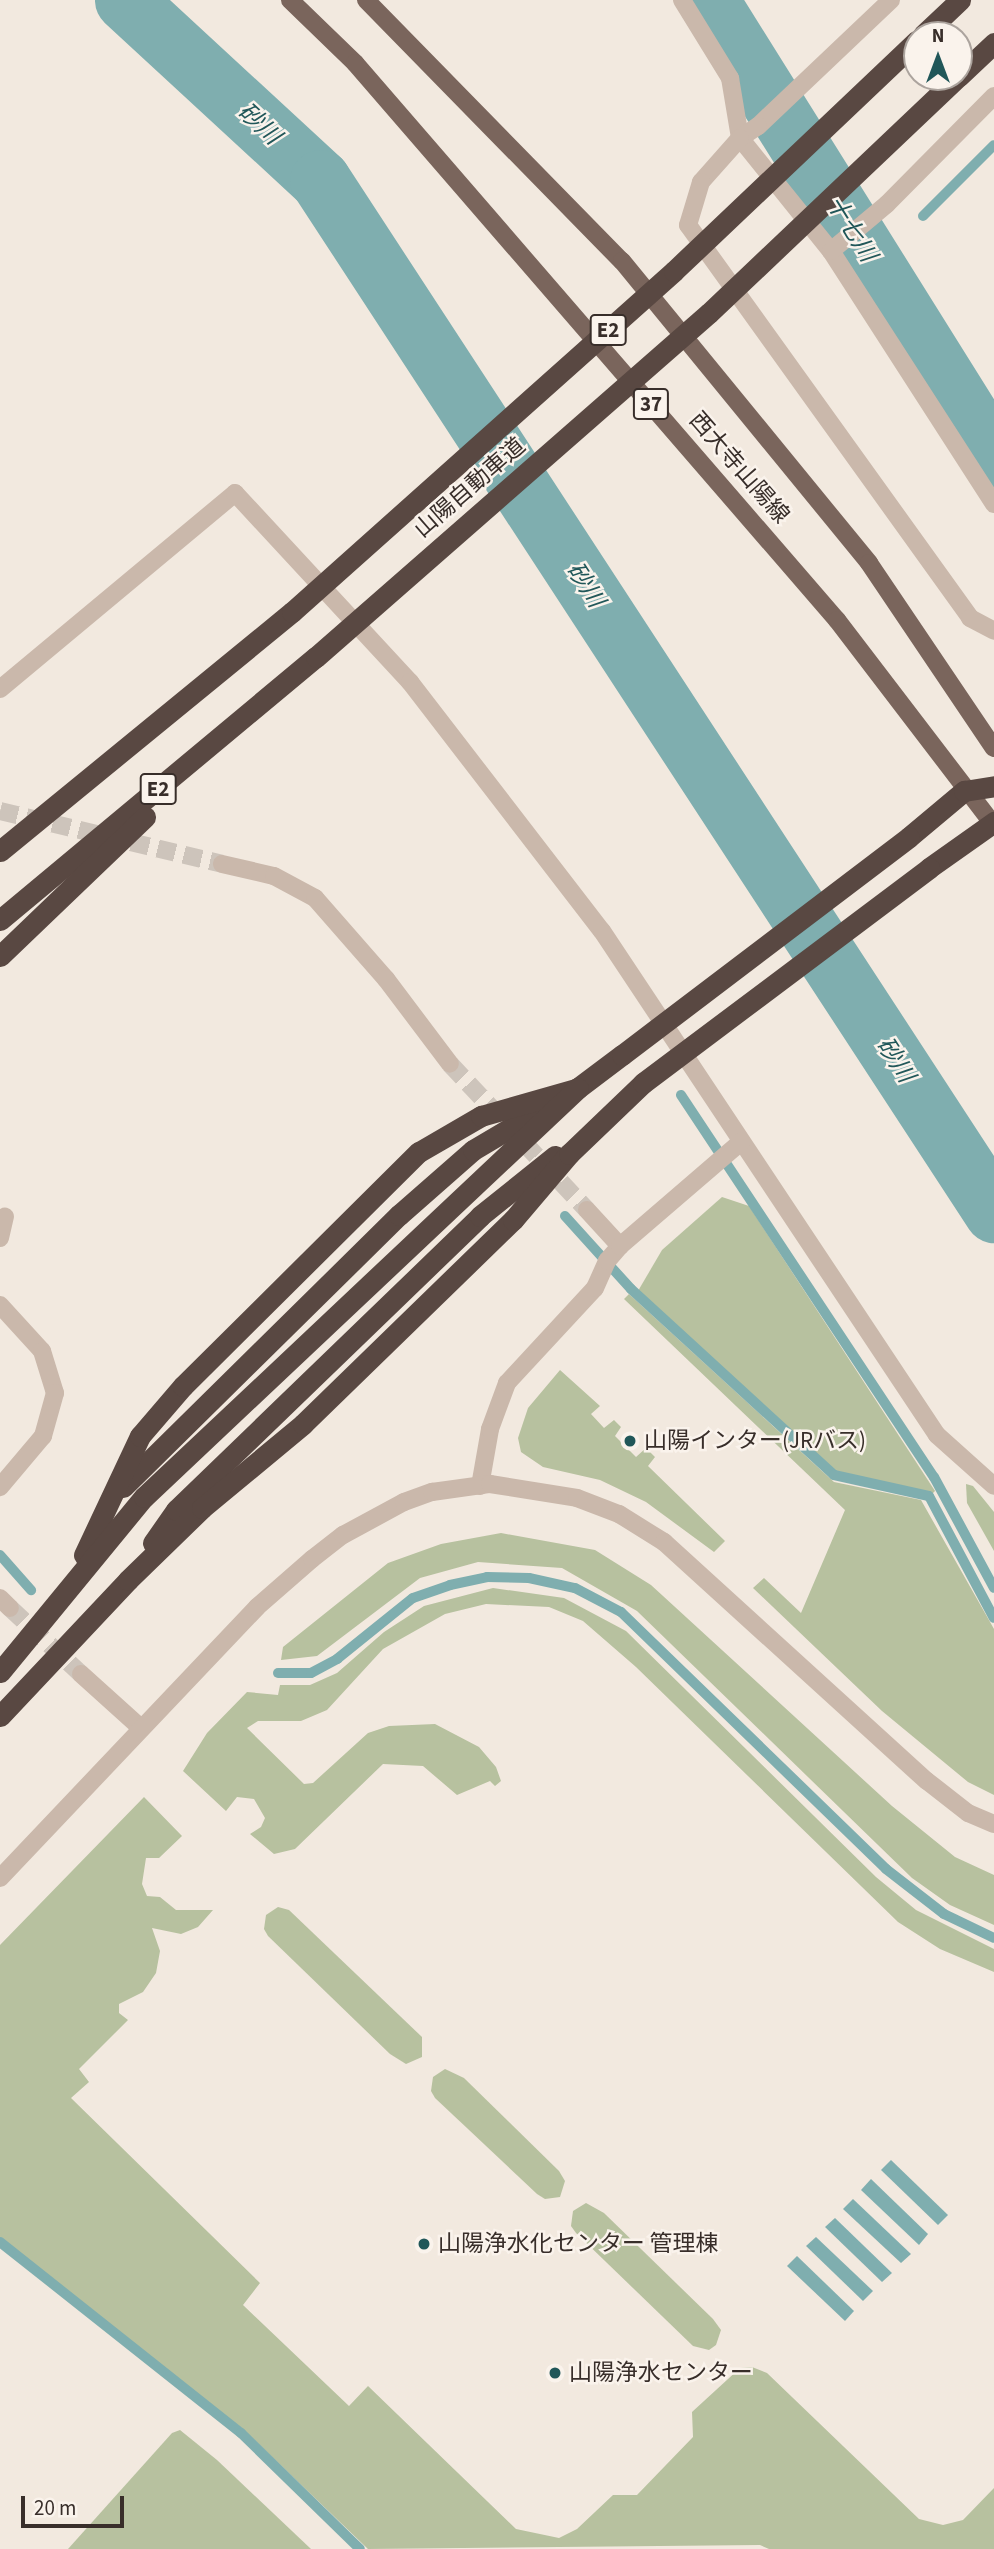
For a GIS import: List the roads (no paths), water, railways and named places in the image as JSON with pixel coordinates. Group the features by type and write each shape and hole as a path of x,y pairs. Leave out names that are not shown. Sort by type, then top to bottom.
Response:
{"highway":[{"path":"938,21 960,0"},
{"name":"山陽自動車道","path":"973,62 994,43"},
{"name":"山陽自動車道","path":"0,851 292,612 674,271 903,53"},
{"name":"山陽自動車道","path":"0,920 265,701 709,313 942,91"},
{"path":"0,956 265,701"},
{"path":"110,1502 399,1215 473,1150 578,1088 909,837 964,791 994,786"},
{"path":"0,1716 128,1580 176,1510 480,1216 643,1083 929,868 994,824"},
{"path":"71,1582 140,1436 183,1386 419,1152 481,1116 578,1088"},
{"path":"0,1672 71,1582 144,1497 578,1088"}],"main road":[{"name":"西大寺山陽線","path":"290,0 355,63 837,620 964,791 994,824"},
{"name":"西大寺山陽線","path":"366,0 622,261 869,563 994,748"}],"street":[{"path":"681,0 730,78 740,138 831,251 994,504"},
{"path":"891,0 758,127 740,138 701,182 688,225 971,618 994,631"},
{"path":"831,251 887,204 994,96"},
{"path":"0,689 235,493 410,682 602,931 937,1435 994,1486"},
{"path":"222,864 274,876 315,898 386,979 450,1064"},
{"path":"480,1486 490,1429 507,1383 595,1288 607,1261 620,1246 741,1142"},
{"path":"587,1210 620,1246"},
{"path":"0,1238 5,1217"},
{"path":"0,1305 41,1351 55,1393 43,1436 0,1488"},
{"path":"0,1878 257,1607 343,1535 404,1502 432,1492 480,1486 532,1488 578,1498 619,1514 664,1542 927,1780 968,1812 994,1824"},
{"path":"81,1674 141,1728"}],"water":[{"path":"891,2160 948,2215 938,2225 881,2170"},
{"path":"871,2179 928,2234 919,2245 861,2190"},
{"path":"853,2199 911,2254 901,2263 843,2209"},
{"path":"835,2218 892,2273 882,2282 825,2227"},
{"path":"816,2237 873,2291 863,2301 806,2246"},
{"path":"797,2256 854,2311 845,2321 787,2266"}],"waterway":[{"name":"砂川","path":"125,0 320,180 994,1212"},
{"name":"十七川","path":"708,0 994,457"},
{"path":"923,216 994,145"},
{"path":"681,1095 934,1477 994,1588"},
{"path":"565,1216 631,1289 834,1475 929,1496 994,1618"},
{"path":"0,1555 31,1590"},
{"path":"278,1673 311,1673 337,1659 413,1598 450,1585 487,1577 529,1578 575,1588 621,1612 886,1869 944,1914 994,1938"},
{"path":"0,2242 241,2433 360,2549"}],"tunnel":[{"path":"0,811 222,864"},
{"path":"450,1064 587,1210"},
{"path":"10,1608 81,1674"}],"place":[{"name":"山陽インター(JRバス)","path":"630,1441"},
{"name":"山陽浄水化センター 管理棟","path":"424,2244"},
{"name":"山陽浄水センター","path":"555,2373"}]}
